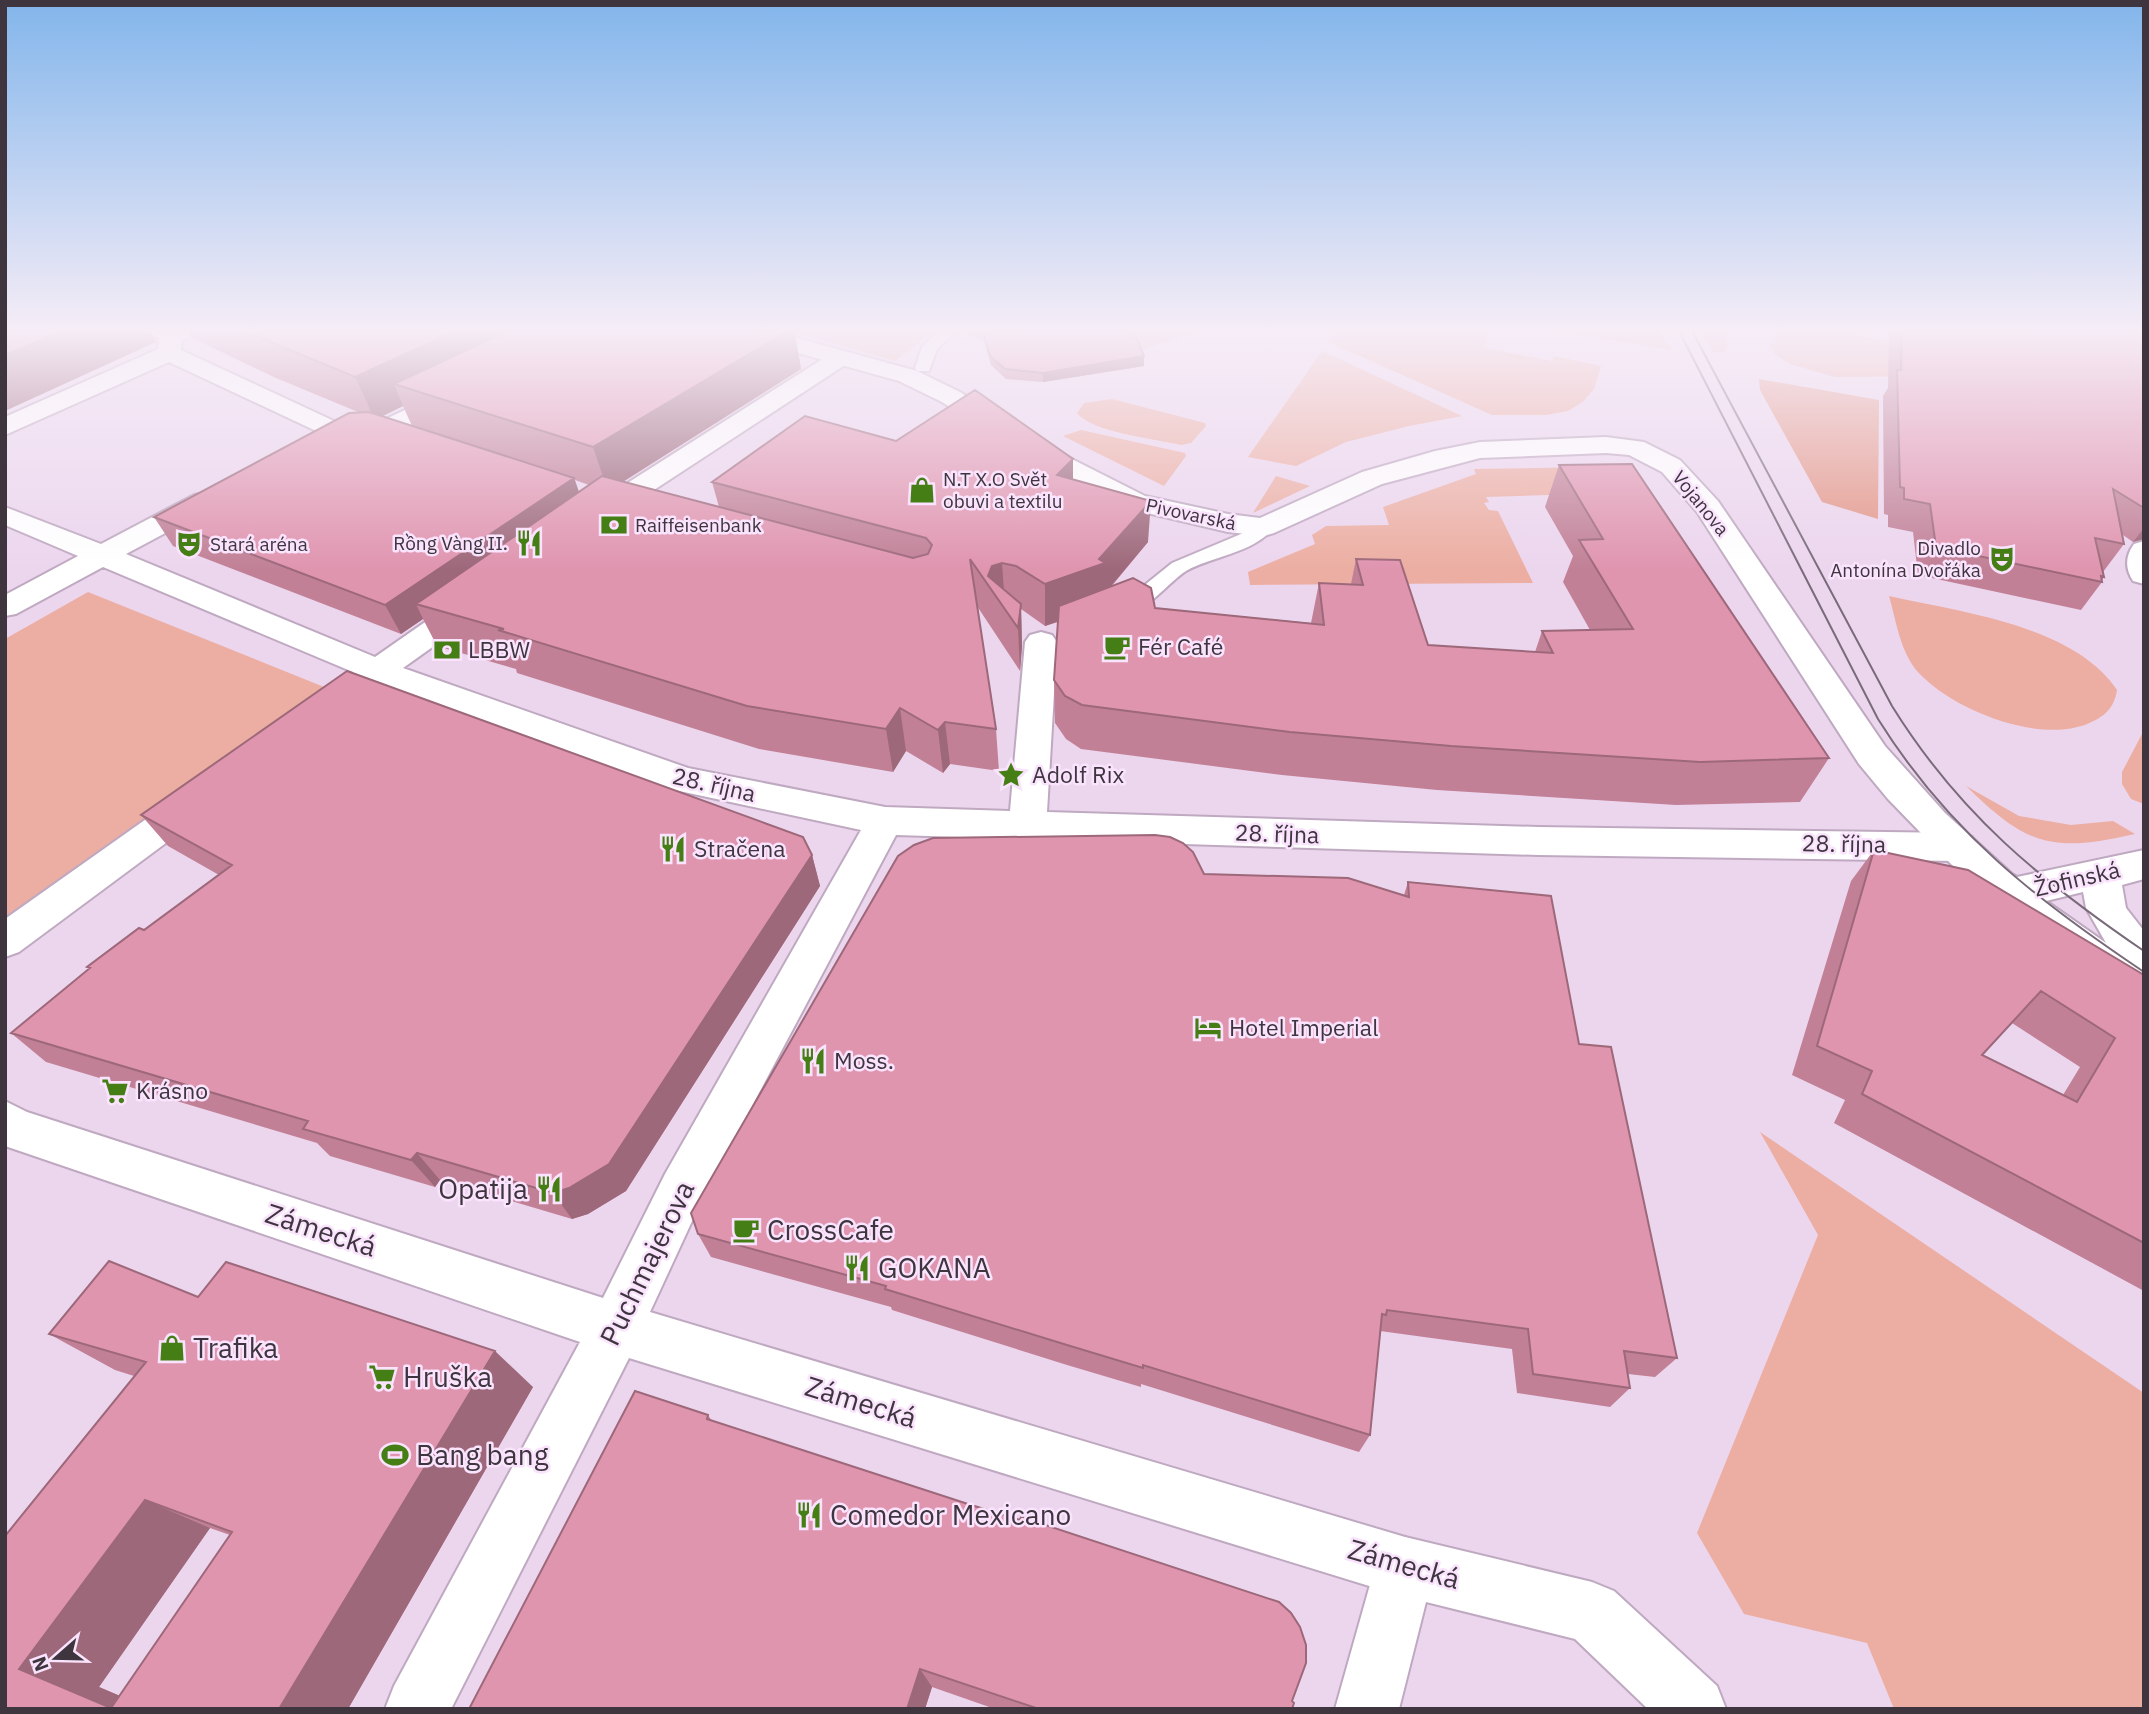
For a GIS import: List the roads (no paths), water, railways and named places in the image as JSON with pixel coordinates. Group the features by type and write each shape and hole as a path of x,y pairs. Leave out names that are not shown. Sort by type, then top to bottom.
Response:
{"street":[{"path":"5,427 37,409"},
{"path":"281,409 326,438 384,429 424,409"},
{"path":"567,536 598,500 753,409"},
{"name":"Pivovarská","path":"970,409 1046,457 1136,502 1192,516 1264,527"},
{"path":"384,429 422,442"},
{"name":"Vojanova","path":"1264,527 1372,478 1480,450 1606,445 1635,448 1654,457 1671,466 1709,507 1872,755 1958,847 2025,891"},
{"path":"5,607 231,487"},
{"path":"598,500 651,515"},
{"name":"28. října","path":"5,514 386,673 683,780 885,821 1538,841 1958,847"},
{"path":"2144,550 2141,556 2144,575"},
{"path":"332,703 386,673 491,590"},
{"path":"1027,826 1042,634"},
{"path":"5,941 219,785"},
{"name":"Puchmajerova","path":"417,1709 616,1328 682,1190 885,821"},
{"path":"2130,867 2106,874 2101,884 2104,904 2126,940 2144,960"},
{"name":"Žofinská","path":"2025,891 2130,867"},
{"path":"2025,891 2144,960"},
{"path":"2025,891 2071,942 2144,990"},
{"name":"Zámecká","path":"5,1122 13,1128 616,1328 1405,1567 1592,1613 1694,1709"},
{"path":"1367,1709 1405,1567"}],"lane":[{"path":"1113,614 1179,567 1248,538 1264,527"}],"tram line":[{"path":"1719,409 1878,719 1905,759 1934,796 1996,860 2066,917 2144,972"},
{"path":"1734,409 1892,706 1918,745 1945,780 2004,842 2070,898 2144,951"}],"place":[{"name":"N.T X.O Svět obuvi a textilu","path":"922,490"},
{"name":"Raiffeisenbank","path":"614,525"},
{"name":"Rồng Vàng II.","path":"529,543"},
{"name":"Stará aréna","path":"189,544"},
{"name":"Divadlo Antonína Dvořáka","path":"2002,559"},
{"name":"Fér Café","path":"1117,647"},
{"name":"LBBW","path":"447,650"},
{"name":"Adolf Rix","path":"1011,775"},
{"name":"Stračena","path":"673,849"},
{"name":"Hotel Imperial","path":"1208,1028"},
{"name":"Moss.","path":"813,1061"},
{"name":"Krásno","path":"115,1091"},
{"name":"Opatija","path":"549,1189"},
{"name":"CrossCafe","path":"746,1230"},
{"name":"GOKANA","path":"857,1268"},
{"name":"Trafika","path":"172,1348"},
{"name":"Hruška","path":"382,1377"},
{"name":"Bang bang","path":"395,1455"},
{"name":"Comedor Mexicano","path":"809,1515"}]}
